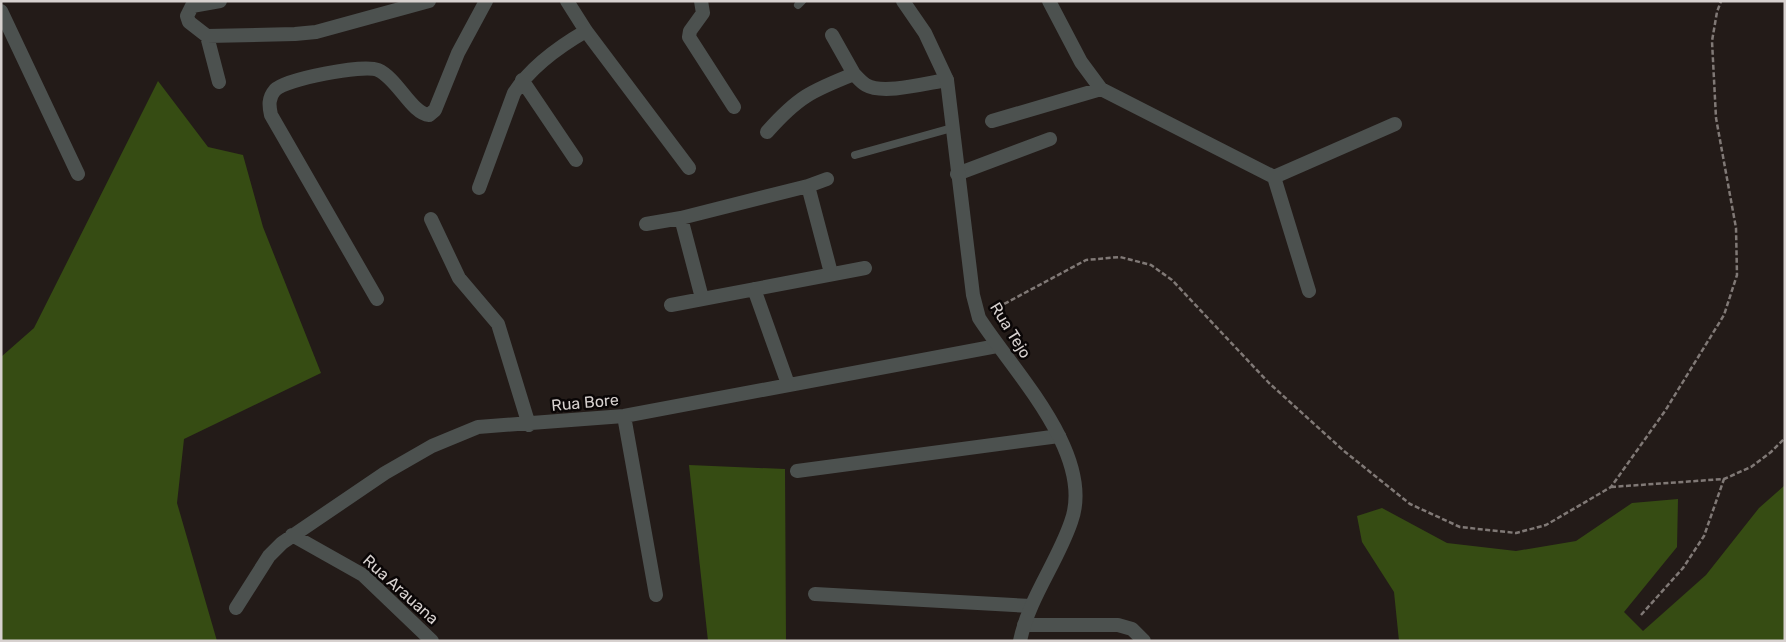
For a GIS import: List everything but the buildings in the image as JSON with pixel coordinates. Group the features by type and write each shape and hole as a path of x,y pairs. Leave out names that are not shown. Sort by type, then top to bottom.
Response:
{"street":[{"path":"219,82 207,36 189,22 188,10 200,3 220,1"},
{"path":"207,36 316,32 429,1"},
{"path":"377,299 271,115 268,106 271,97 281,86 350,68 367,68 378,70 391,78 421,113 428,115 434,110 458,53 486,1"},
{"path":"567,1 586,32 689,168"},
{"path":"701,1 704,13 690,31 689,37 734,107"},
{"name":"Rua Tejo","path":"903,1 925,33 947,80 972,295 979,318 1059,436 1072,468 1077,493 1072,521 1031,606 1020,641"},
{"path":"1050,1 1081,62 1102,90 1274,177 1309,291"},
{"path":"1,10 78,174"},
{"path":"479,188 514,93 522,80 569,41 586,32"},
{"path":"832,34 854,74 866,84 875,88 892,88 947,80"},
{"path":"767,132 798,100 812,91 854,74"},
{"path":"522,80 576,160"},
{"path":"992,121 1102,90"},
{"path":"1274,177 1395,124"},
{"path":"957,174 1050,139"},
{"path":"646,224 680,218 827,180"},
{"path":"808,186 831,273"},
{"path":"680,218 702,298"},
{"path":"431,219 459,278 498,324 529,425"},
{"path":"671,305 865,268"},
{"path":"754,289 788,384"},
{"name":"Rua Bore","path":"236,608 269,556 292,536 385,473 432,446 478,427 529,425 624,416 998,346"},
{"path":"624,416 656,595"},
{"path":"797,471 1059,436"},
{"name":"Rua Arauana","path":"292,536 363,575 432,641"},
{"path":"815,594 1031,606"},
{"path":"1024,625 1118,625 1132,629 1144,641"}],"lane":[{"path":"855,156 952,128"}],"path":[{"path":"979,318 1086,260 1120,257 1151,265 1172,280 1269,383 1344,451 1410,504 1460,526 1516,533 1546,525 1611,487 1665,411 1724,315 1737,275 1736,228 1716,118 1712,41 1716,12 1721,1"},
{"path":"1611,487 1724,479 1752,467 1785,438"},
{"path":"1641,615 1683,568 1704,536 1724,479"}],"green space":[{"path":"158,81 208,147 243,155 263,227 321,373 184,439 177,503 217,641 1,641 1,357 34,328"},
{"path":"689,465 785,469 786,641 708,641"},
{"path":"1785,485 1785,641 1399,641 1394,592 1362,542 1357,516 1382,508 1447,543 1516,551 1576,541 1632,503 1678,499 1677,547 1624,612 1643,631 1706,575 1759,508"}]}
